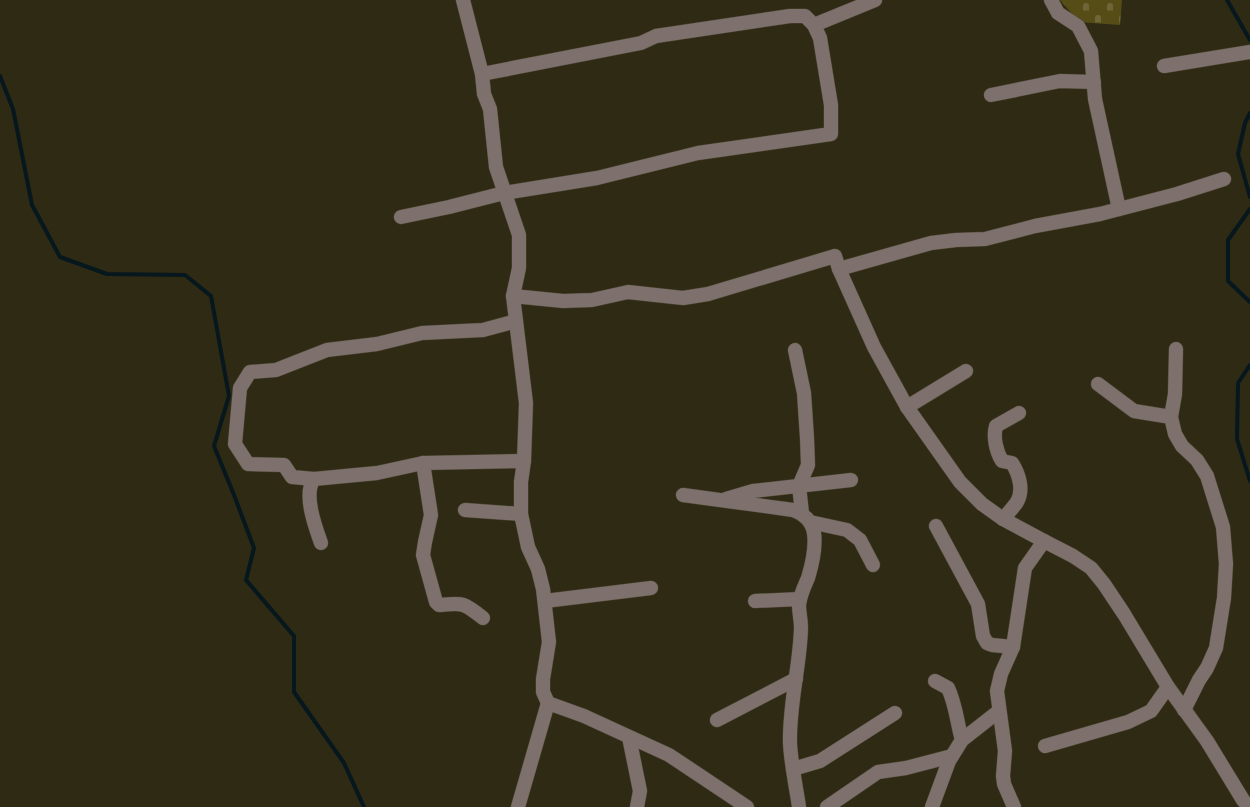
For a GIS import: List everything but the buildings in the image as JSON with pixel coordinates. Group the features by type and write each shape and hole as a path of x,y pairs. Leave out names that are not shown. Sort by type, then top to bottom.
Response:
{"street":[{"path":"463,0 482,74 484,94 490,109 496,167 519,235 519,268 513,296 526,403 521,514 528,547 538,569 543,589 549,642 543,679 543,692 548,703 518,807"},
{"path":"814,25 875,0"},
{"path":"1051,0 1058,13 1078,26 1091,51 1095,99 1119,209"},
{"path":"400,217 504,193 597,178 698,153 831,134 831,105 819,38 814,25 804,16 790,16 656,36 640,43 482,74"},
{"path":"1164,66 1250,52"},
{"path":"991,95 1060,81 1094,82"},
{"path":"839,270 931,243 985,239 1119,209 1224,179"},
{"path":"513,296 563,301 592,300 628,292 683,298 708,294 835,256 839,270 874,347 907,407 960,482 982,504 1003,519 1091,568 1124,614 1168,687 1207,741 1249,807"},
{"path":"516,321 483,330 422,333 377,344 327,350 276,370 250,372 240,388 234,444 248,464 284,465 292,477 314,479 377,472 423,463 524,461"},
{"path":"1176,349 1175,394 1171,417 1182,446 1197,460 1207,476 1223,527 1226,564 1224,598 1216,648 1184,710"},
{"path":"795,350 804,393 808,465 799,486 806,518 814,532 813,558 799,606 801,627 791,706 790,745 799,807"},
{"path":"907,407 966,370"},
{"path":"1098,384 1134,411 1171,417"},
{"path":"1003,519 1017,501 1020,490 1016,468 1012,463 1002,461 999,457 994,433 996,426 1019,413"},
{"path":"423,463 431,516 423,555 436,602 439,605 456,602 469,606 483,618"},
{"path":"314,479 309,491 321,543"},
{"path":"721,500 753,491 851,480"},
{"path":"683,495 793,510 806,518 847,530 860,540 873,565"},
{"path":"465,510 521,514"},
{"path":"936,526 978,604 983,636 987,643 1013,647"},
{"path":"1014,807 1004,784 1005,751 997,691 1001,674 1013,647 1025,568 1044,541"},
{"path":"544,601 651,588"},
{"path":"755,601 800,599"},
{"path":"717,720 796,679"},
{"path":"935,681 948,688 957,712 958,728 962,740"},
{"path":"1045,746 1128,722 1151,711 1168,687"},
{"path":"548,703 584,716 669,755 747,807"},
{"path":"932,807 952,756 962,740 999,711"},
{"path":"794,769 820,761 895,713"},
{"path":"629,737 640,791 637,807"},
{"path":"827,807 878,772 906,768 952,756"}],"green space":[{"path":"1060,0 1122,0 1120,25 1079,22"}],"waterway":[{"path":"1227,0 1250,40"},
{"path":"0,76 13,109 32,205 60,257 107,274 185,275 211,296 229,396 214,446 254,548 246,580 294,636 294,692 344,763 364,807"},
{"path":"1250,113 1245,123 1238,154 1250,197"},
{"path":"1250,209 1228,240 1228,281 1250,302"},
{"path":"1250,365 1238,383 1237,439 1250,481"}]}
